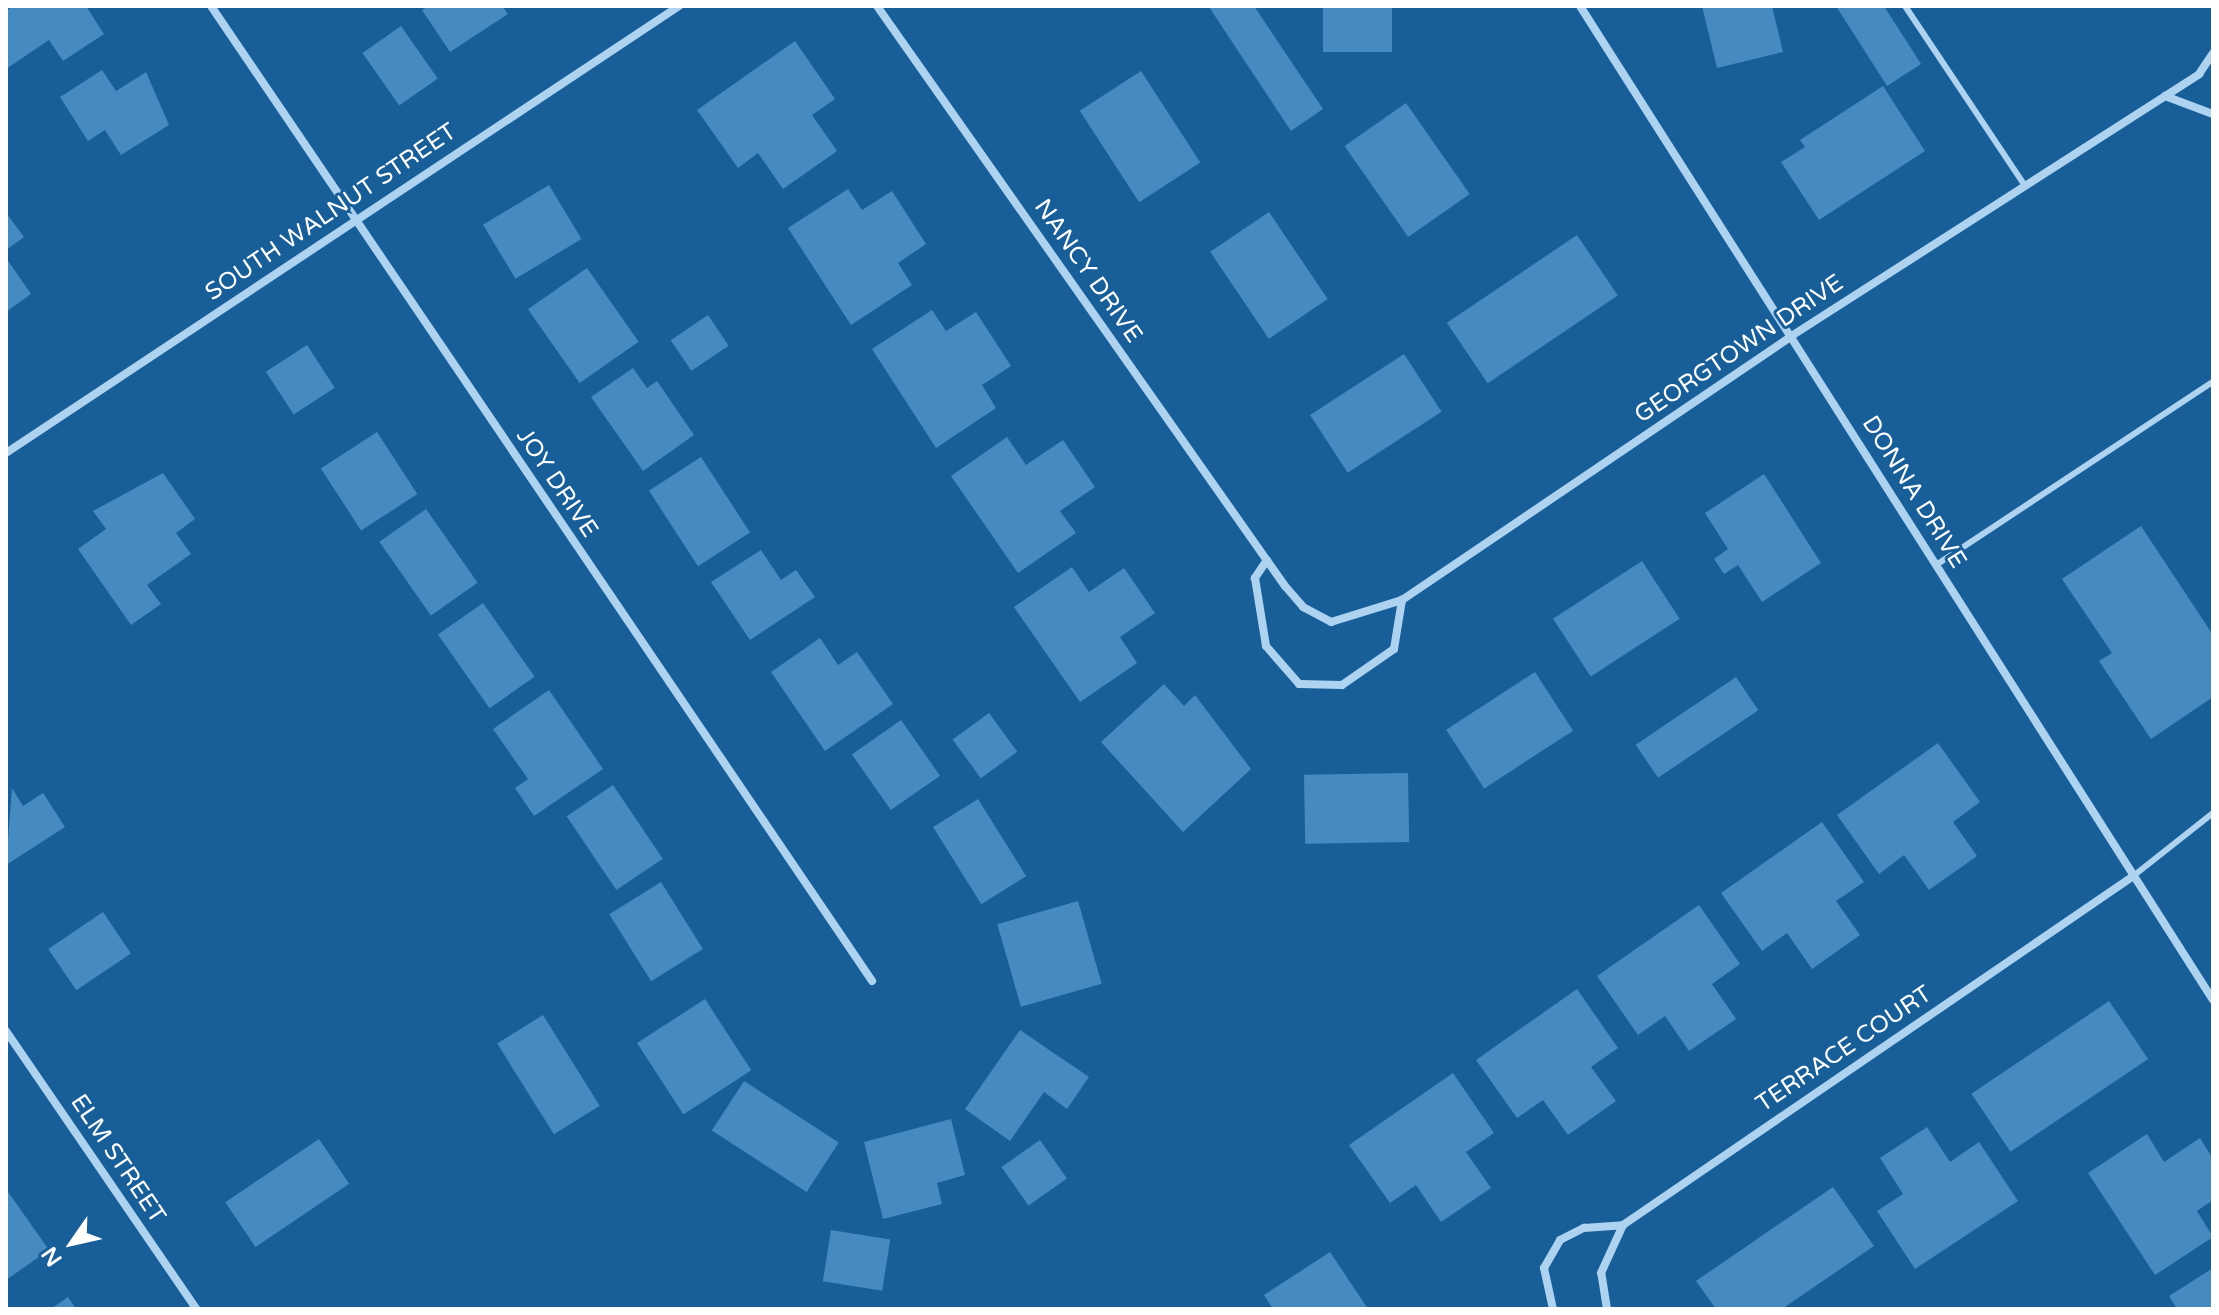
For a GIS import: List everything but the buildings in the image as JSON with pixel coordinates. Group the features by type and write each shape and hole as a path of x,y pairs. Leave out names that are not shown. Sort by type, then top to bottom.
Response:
{"street":[{"name":"JOY DRIVE","path":"211,6 872,981"},
{"name":"SOUTH WALNUT STREET","path":"6,453 679,6"},
{"name":"NANCY DRIVE","path":"877,6 1267,560 1303,607 1331,622"},
{"name":"DONNA DRIVE","path":"1580,6 1793,335 2132,877 2213,1000"},
{"name":"GEORGTOWN DRIVE","path":"1331,622 1402,600 1793,335 2199,74 2213,53"},
{"path":"2165,96 2213,114"},
{"path":"1267,560 1255,578 1266,646 1299,684 1342,685 1394,649 1402,600"},
{"name":"TERRACE COURT","path":"1623,1225 2132,877"},
{"name":"ELM STREET","path":"6,1031 196,1309"},
{"path":"1553,1309 1544,1268 1560,1240 1584,1228 1623,1225 1601,1273 1607,1309"}],"lane":[{"path":"1905,6 2025,186"},
{"path":"1936,565 2213,382"},
{"path":"2132,877 2213,813"}]}
